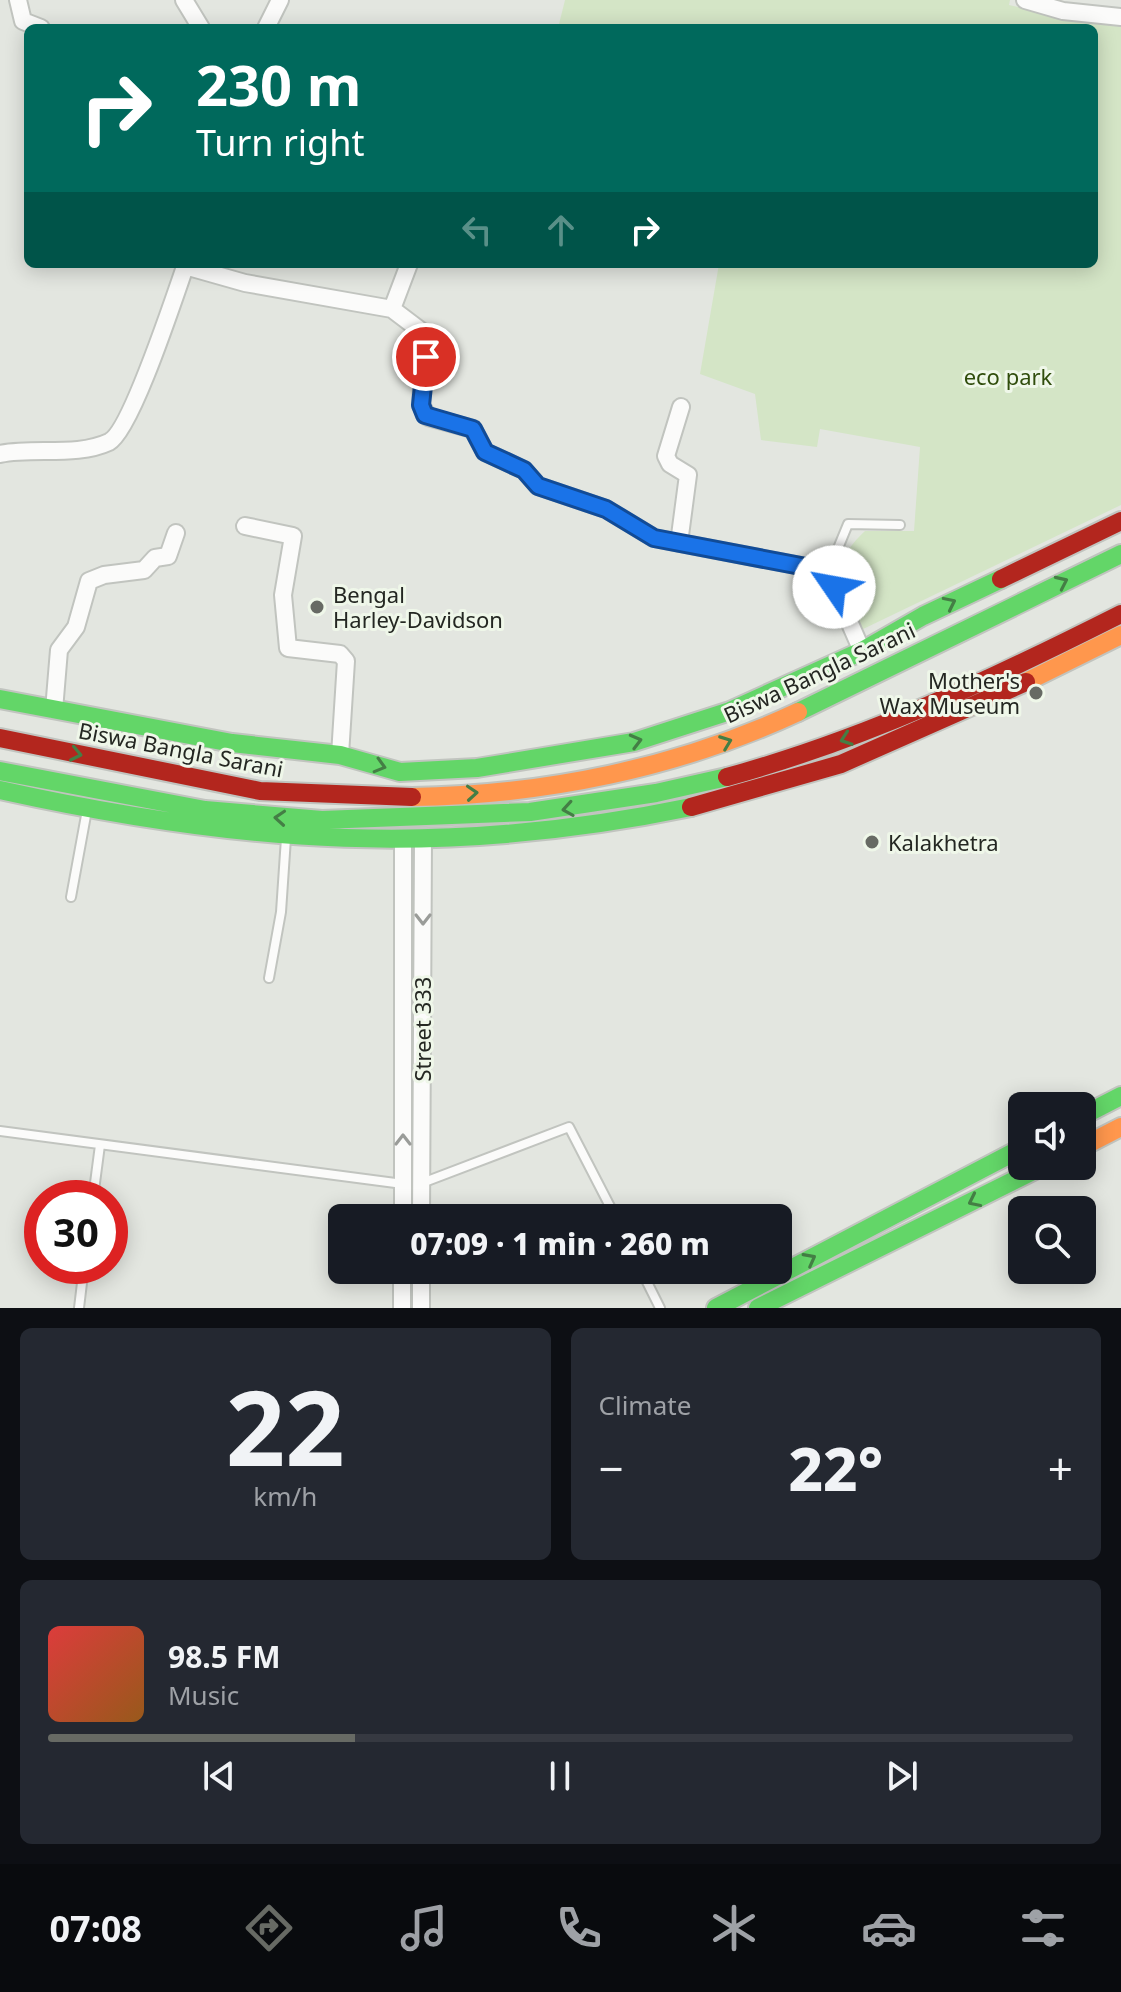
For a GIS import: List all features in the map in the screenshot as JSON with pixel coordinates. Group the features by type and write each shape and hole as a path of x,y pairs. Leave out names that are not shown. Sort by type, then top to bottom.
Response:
{"street":[{"path":"18,0 23,21 31,24"},
{"path":"184,0 199,24"},
{"path":"268,24 280,0"},
{"path":"1025,0 1063,11 1121,17"},
{"path":"0,454 100,445 117,436 132,412 185,268"},
{"path":"196,268 245,283 392,309 425,334 421,405 425,415 473,429 485,452 524,470 538,486 606,509 654,538 822,570 862,651"},
{"path":"392,309 407,268"},
{"path":"679,543 688,475 670,464 666,456 681,407"},
{"path":"0,699 232,743 340,755 400,772 477,768 634,742 730,711 862,651 923,616 1121,521"},
{"path":"245,526 293,536 283,595 288,648 340,654 346,661 340,755"},
{"path":"54,710 59,650 76,627 89,581 104,575 144,570 155,558 168,556 176,533"},
{"name":"Biswa Bangla Sarani","path":"0,738 260,791 300,795 438,796 595,777 706,750 775,723 1121,554"},
{"path":"0,771 156,802 276,818 348,821 485,818 556,811 733,777 796,757 902,720 1121,614"},
{"path":"0,790 87,809 286,837 423,841 591,825 749,791 840,764 913,734 1121,635"},
{"name":"Street 333","path":"403,841 403,1204"},
{"name":"Street 333","path":"421,1204 423,841"},
{"path":"1096,1109 1121,1096"},
{"path":"1096,1140 1121,1127"},
{"path":"716,1308 1008,1155"},
{"path":"758,1308 1015,1180"},
{"path":"402,1284 402,1308"},
{"path":"421,1284 421,1308"}],"lane":[{"path":"827,575 848,524 900,525"},
{"path":"71,897 87,809"},
{"path":"269,978 281,912 286,837"},
{"path":"422,1183 569,1127 609,1204"},
{"path":"0,1131 403,1184"},
{"path":"95,1180 100,1145"},
{"path":"79,1308 82,1284"},
{"path":"648,1284 660,1308"}],"green space":[{"name":"eco park","path":"565,0 1010,0 1009,5 1067,18 1121,23 1121,505 859,631 841,591 840,568 853,544 865,531 914,531 920,447 820,429 817,447 761,440 755,394 700,374 718,268 1098,268 1098,24 559,24"}],"traffic: fast":[{"path":"798,712 1121,554"},
{"path":"0,699 232,743 340,755 400,772 477,768 634,742 730,711 862,651 923,616 1001,579"},
{"path":"0,771 205,810 322,820 530,812 656,793 727,777"},
{"path":"0,790 176,823 261,833 345,838 429,838 514,833 601,823 691,807"},
{"path":"1096,1109 1121,1096"},
{"path":"716,1308 1008,1155"},
{"path":"758,1308 1015,1180"}],"traffic: slow":[{"path":"1026,682 1121,635"},
{"path":"412,797 511,791 610,775 706,749 798,712"},
{"path":"1096,1140 1121,1127"}],"traffic: jam":[{"path":"1001,579 1121,521"},
{"path":"727,777 829,745 928,706 1121,614"},
{"path":"691,807 841,764 1026,682"},
{"path":"0,738 260,791 412,797"}],"place":[{"name":"Bengal Harley-Davidson","path":"317,607"},
{"name":"Mother's Wax Museum","path":"1036,693"},
{"name":"Kalakhetra","path":"872,842"}],"route":[{"path":"426,357 421,405 425,415 473,429 485,452 524,470 538,486 606,509 654,538 822,570 834,587"}]}
